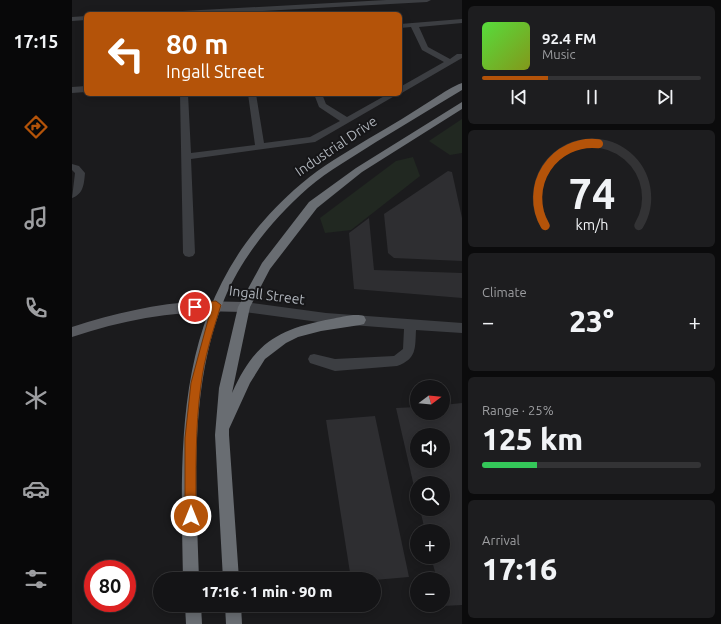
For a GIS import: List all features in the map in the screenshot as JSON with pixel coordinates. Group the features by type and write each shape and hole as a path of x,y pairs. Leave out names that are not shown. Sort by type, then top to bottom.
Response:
{"highway":[{"name":"Industrial Drive","path":"191,572 190,438 196,383 206,338 216,305 232,272 260,233 298,192 341,160 462,86"},
{"path":"231,572 222,435 228,381 244,307 266,266 281,244 313,205 360,170 462,105"},
{"path":"222,435 250,370 261,355 274,344 286,337 322,324 360,320"},
{"path":"193,612 194,624"},
{"path":"233,612 234,624"}],"main road":[{"name":"Ingall Street","path":"72,332 116,318 143,313 216,305 244,307"}],"street":[{"path":"239,12 427,0"},
{"path":"72,19 84,18"},
{"path":"402,26 462,21"},
{"path":"414,25 425,48 450,62"},
{"path":"402,89 460,56"},
{"path":"72,90 84,89"},
{"path":"184,96 189,253"},
{"path":"252,96 260,147"},
{"path":"319,96 322,105 347,121"},
{"path":"186,157 312,140 390,96"},
{"path":"72,166 79,170 80,176 79,187 72,194"},
{"name":"Ingall Street","path":"244,307 269,311 410,325 462,328"},
{"path":"314,358 335,365 397,361 409,352 410,325"}],"shaded area":[{"path":"462,119 462,153 450,155 429,141"},
{"path":"413,157 420,176 351,230 325,233 320,218 396,161"}],"building":[{"path":"448,171 452,172 462,218 462,261 394,258 388,253 384,214"},
{"path":"369,218 374,270 462,273 462,298 354,289 349,233"},
{"path":"462,403 462,605 450,606 450,572 435,572 433,564 450,564 450,524 423,524 422,516 450,516 450,476 412,476 396,408 410,407 410,420 450,420 450,404"},
{"path":"375,416 409,577 381,579 381,572 350,572 326,420"}],"route":[{"path":"191,516 190,438 196,383 206,338 216,305 195,307"}]}
